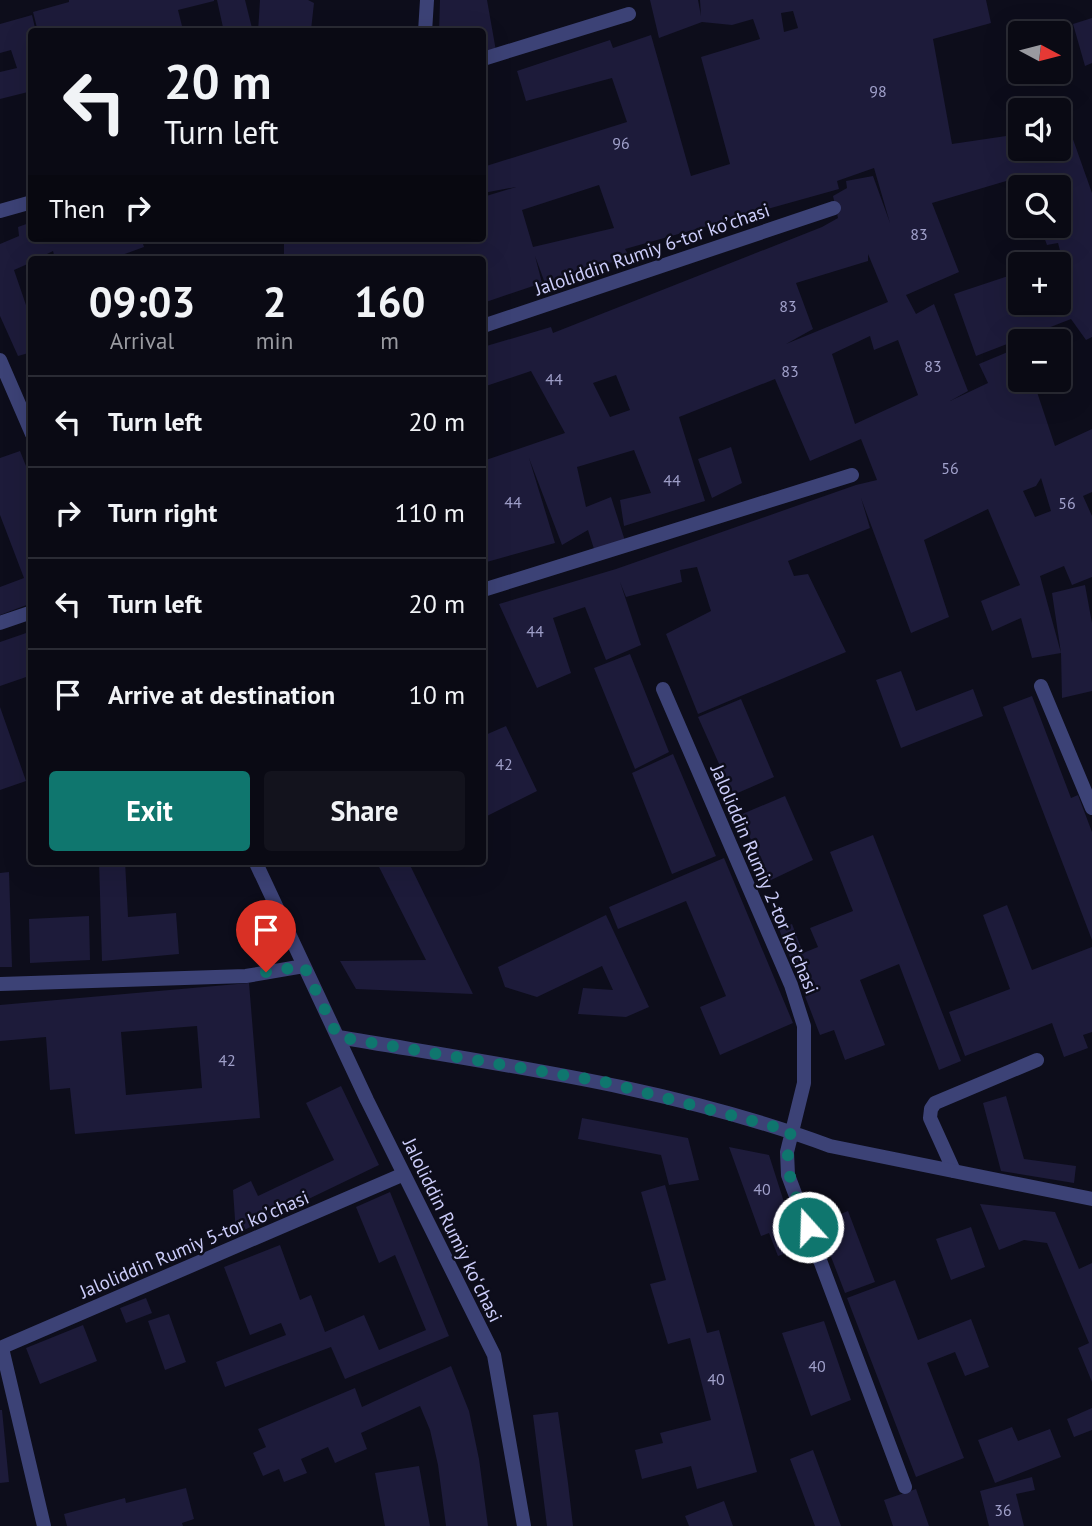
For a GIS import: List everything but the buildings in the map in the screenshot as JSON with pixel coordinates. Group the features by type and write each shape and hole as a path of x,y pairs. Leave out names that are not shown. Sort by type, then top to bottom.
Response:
{"street":[{"path":"425,28 427,0"},
{"path":"486,59 629,14"},
{"path":"0,211 28,203"},
{"name":"Jaloliddin Rumiy 6-tor koʼchasi","path":"486,325 834,208"},
{"path":"0,360 28,425"},
{"path":"486,589 852,475"},
{"path":"0,623 28,613"},
{"path":"1041,686 1092,808"},
{"name":"Jaloliddin Rumiy 2-tor koʼchasi","path":"663,689 791,985 804,1026 804,1083 787,1152 788,1175 905,1487"},
{"name":"Jaloliddin Rumiy koʻchasi","path":"257,865 404,1174 494,1354 524,1526"},
{"path":"0,984 247,976 304,966"},
{"path":"338,1037 605,1082 791,1131 830,1146 1092,1199"},
{"path":"954,1171 930,1118 935,1103 1037,1060"},
{"name":"Jaloliddin Rumiy 5-tor koʼchasi","path":"1,1348 404,1174"},
{"path":"1,1348 44,1526"}],"route":[{"path":"266,972 304,966 338,1037 605,1082 791,1131 787,1152 788,1175 808,1227"}]}
